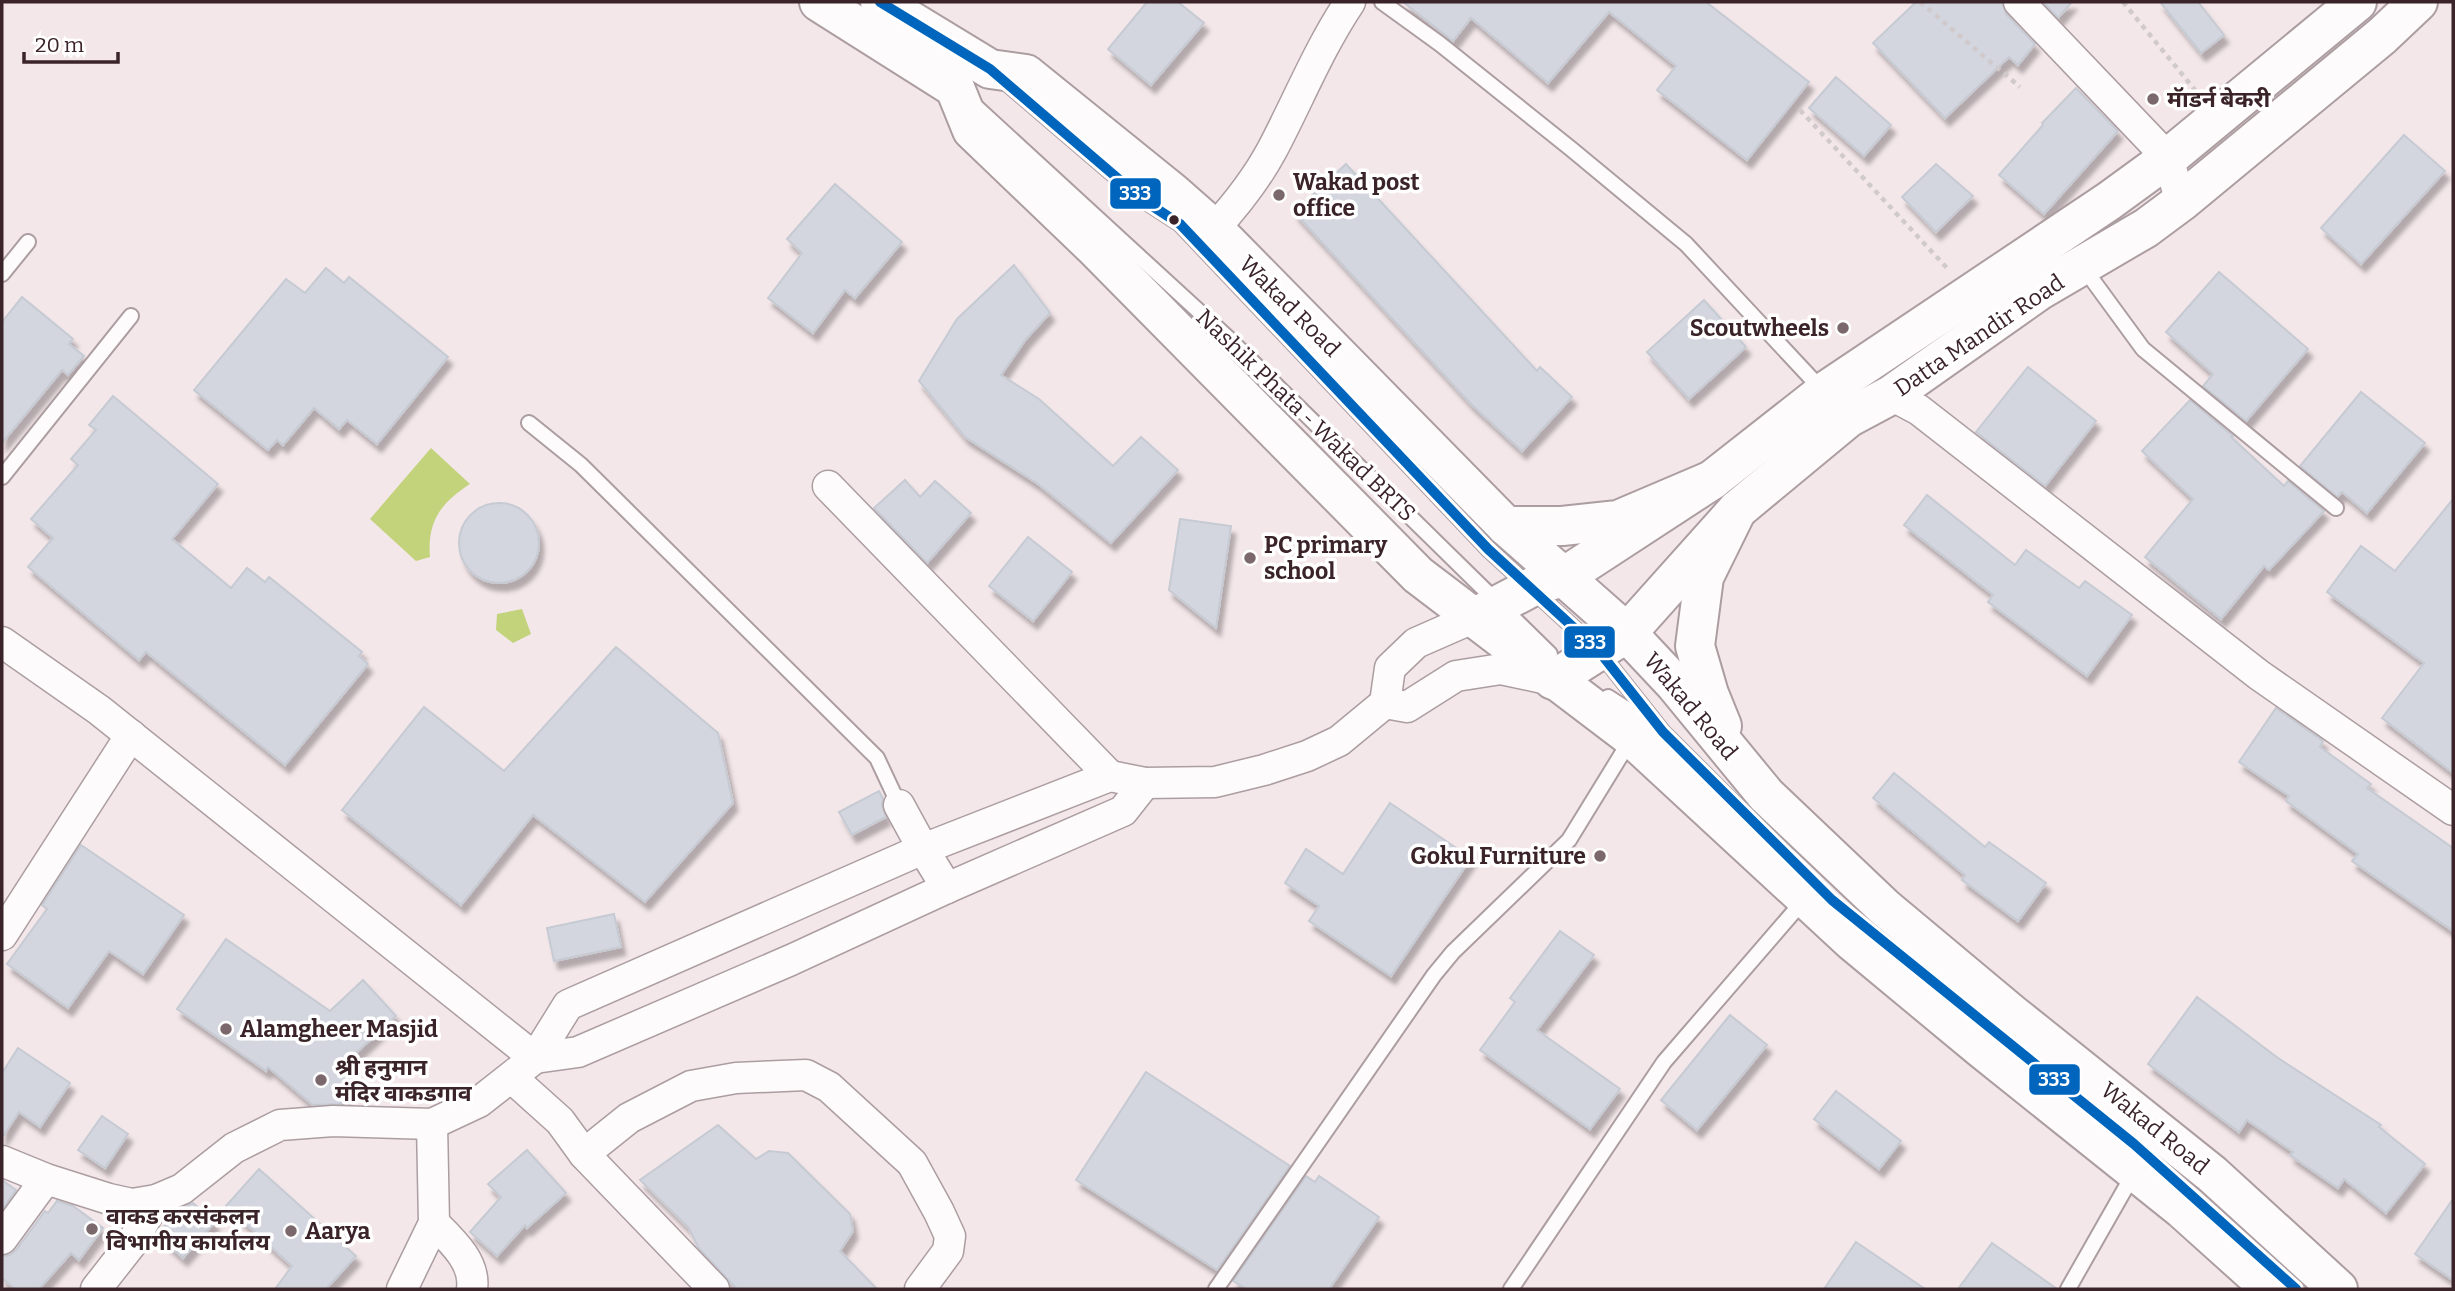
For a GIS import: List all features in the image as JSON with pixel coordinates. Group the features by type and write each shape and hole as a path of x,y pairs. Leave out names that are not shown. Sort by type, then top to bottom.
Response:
{"main road":[{"name":"Wakad Road","path":"819,2 955,88 972,130 1093,246 1418,575 1453,600 1486,611 1585,662 1674,683 1766,795 1884,906 2012,1014 2212,1174 2337,1289"},
{"name":"Wakad Road","path":"880,2 990,69 1026,74 1214,229 1506,526 1548,582 1585,662 1647,735 1806,897 1853,942 2182,1209 2271,1289"},
{"name":"Datta Mandir Road","path":"1585,662 1737,510 1848,418 1891,395 2040,290 2146,228 2382,36 2418,2"},
{"name":"Datta Mandir Road","path":"1486,611 1548,582 1712,480 1824,392 2168,158 2353,5"},
{"path":"2353,5 2382,36"},
{"path":"1506,526 1562,526 1618,520 1712,480"},
{"path":"1737,510 1704,577 1695,646 1709,694 1724,730 1766,795"}],"street":[{"path":"1214,229 1270,153 1350,2"},
{"path":"2020,2 2168,158 2181,202"},
{"path":"1891,395 1919,410 2259,675 2453,810"},
{"path":"828,486 1110,776"},
{"path":"2,1161 46,1179 109,1199 132,1203 156,1200 181,1189 234,1148 280,1125 332,1121 432,1124 479,1102 535,1058 568,1005 923,849 1110,776 1145,783 1215,782 1265,771 1339,741 1385,704 1390,668 1416,643 1486,611"},
{"path":"2,642 131,735 535,1058 578,1052 1123,811 1145,783"},
{"path":"1385,704 1407,707 1456,676 1501,669 1585,662"},
{"path":"2,935 131,735"},
{"path":"899,805 947,888"},
{"path":"584,1154 629,1118 691,1086 736,1078 806,1075 829,1087 912,1163 939,1212 950,1236 948,1251 920,1289"},
{"path":"512,1078 560,1121 584,1154 714,1289"},
{"path":"402,1289 434,1223 432,1124"},
{"path":"2,1239 46,1179"},
{"path":"96,1289 132,1243 156,1200"},
{"path":"434,1223 462,1252 473,1282 472,1289"}],"lane":[{"path":"1382,2 1538,122 1686,244 1824,392"},
{"name":"Nashik Phata - Wakad BRTS","path":"990,69 1143,200 1180,224 1489,549 1548,582"},
{"path":"2,274 28,242"},
{"path":"2082,266 2143,349 2336,508"},
{"path":"2,477 131,316"},
{"path":"529,423 581,465 877,758 899,805"},
{"path":"1585,662 1647,735"},
{"path":"1599,691 1832,900 2134,1144 2296,1289"},
{"path":"1216,1289 1434,975 1453,952 1569,841 1647,735"},
{"path":"1511,1289 1664,1062 1806,897"},
{"path":"2068,1289 2134,1171"}],"path":[{"path":"1920,2 2020,87"},
{"path":"2123,2 2217,118"},
{"path":"1800,110 1970,294"}],"shaded area":[{"path":"431,448 470,484 451,498 438,514 431,533 430,557 416,561 370,519"},
{"path":"522,609 531,634 513,643 496,630 497,614"}],"building":[{"path":"1147,2 1178,2 1204,23 1151,85 1108,49"},
{"path":"1403,2 1706,2 1809,82 1747,160 1657,90 1676,66 1609,12 1548,83 1471,18 1453,41"},
{"path":"1916,2 2002,2 2006,14 2035,44 2018,65 2009,57 1945,118 1873,43"},
{"path":"2043,2 2072,2 2058,18"},
{"path":"2160,2 2198,2 2224,35 2201,53"},
{"path":"1836,77 1891,125 1864,156 1809,108"},
{"path":"2076,88 2118,131 2044,214 1999,175 2042,123"},
{"path":"2404,135 2445,171 2361,264 2321,228"},
{"path":"1346,164 1537,371 1540,367 1572,397 1522,451 1471,404 1294,212"},
{"path":"1936,164 1973,196 1936,232 1902,197"},
{"path":"835,184 902,242 855,298 845,290 813,333 768,298 802,253 787,239"},
{"path":"1014,265 1050,313 1026,339 1001,375 1039,399 1113,466 1141,437 1178,470 1111,543 1038,484 965,437 919,381 957,319"},
{"path":"326,268 344,283 349,277 448,357 377,444 347,420 339,429 314,408 283,445 277,440 268,450 194,390 286,279 305,293"},
{"path":"2219,272 2308,349 2246,421 2203,386 2213,374 2166,332"},
{"path":"22,297 73,339 69,344 84,356 68,375 62,370 2,443 2,322"},
{"path":"1704,300 1746,347 1689,399 1647,352"},
{"path":"2028,367 2096,421 2045,486 1976,432"},
{"path":"2361,392 2425,443 2367,513 2342,492 2337,497 2300,466"},
{"path":"113,396 218,484 172,539 231,588 247,568 265,582 269,577 362,652 359,656 368,664 285,765 146,652 139,660 28,567 53,538 31,519 78,465 71,459 96,430 89,425"},
{"path":"2190,400 2233,436 2231,437 2284,486 2288,481 2324,511 2269,570 2264,566 2221,619 2145,557 2193,499 2142,451"},
{"path":"905,480 920,497 935,481 971,513 927,563 874,508"},
{"path":"1927,495 2015,565 2026,550 2079,588 2085,581 2132,615 2087,676 1988,602 1993,595 1904,525"},
{"path":"2453,499 2453,773 2382,718 2424,663 2327,592 2361,546 2395,571"},
{"path":"499,503 514,506 527,515 536,528 539,543 536,558 527,571 514,580 499,583 484,580 471,571 462,558 459,543 462,528 471,515 484,506"},
{"path":"1180,519 1231,526 1216,628 1169,590"},
{"path":"1028,537 1072,572 1033,621 989,586"},
{"path":"616,647 718,733 733,803 645,902 533,815 461,905 342,810 424,707 504,771"},
{"path":"2276,708 2323,741 2320,747 2371,784 2367,788 2453,848 2453,931 2352,861 2358,854 2286,801 2289,796 2239,762"},
{"path":"1894,773 1985,847 1989,842 2046,883 2018,921 1962,880 1965,875 1873,798"},
{"path":"879,791 886,817 852,835 839,812"},
{"path":"1390,803 1471,858 1391,976 1309,921 1319,906 1285,883 1306,849 1343,874"},
{"path":"81,845 184,915 143,974 109,951 68,1008 7,964 47,909 42,905"},
{"path":"614,914 621,947 554,961 547,928"},
{"path":"1560,931 1594,955 1537,1030 1620,1089 1590,1129 1480,1050 1515,1002 1510,998"},
{"path":"226,939 330,1011 363,980 396,1016 342,1066 360,1080 340,1104 313,1105 268,1067 266,1071 177,1009"},
{"path":"2197,997 2278,1058 2381,1125 2379,1127 2425,1164 2386,1213 2344,1179 2338,1188 2290,1155 2293,1152 2247,1120 2239,1132 2148,1064"},
{"path":"1730,1015 1767,1045 1697,1130 1661,1100"},
{"path":"18,1048 70,1083 40,1127 19,1112 2,1138 2,1073"},
{"path":"1146,1072 1290,1166 1217,1270 1076,1180"},
{"path":"1836,1091 1901,1141 1879,1169 1814,1119"},
{"path":"102,1116 128,1134 105,1168 78,1150"},
{"path":"718,1125 756,1159 769,1151 788,1153 850,1214 853,1231 840,1251 877,1289 737,1289 730,1282 698,1247 689,1228 640,1180"},
{"path":"527,1150 566,1193 527,1228 525,1225 497,1256 470,1232 501,1197 488,1184"},
{"name":"Aarya","path":"259,1169 356,1256 326,1289 275,1289 292,1266 226,1206"},
{"path":"1306,1176 1315,1182 1319,1176 1379,1217 1329,1289 1247,1289 1233,1281"},
{"path":"2,1180 16,1190 2,1210"},
{"path":"2453,1199 2453,1280 2415,1254"},
{"path":"57,1201 73,1206 103,1228 79,1260 71,1253 39,1289 15,1289 2,1278 2,1256 10,1255 16,1250 45,1211 48,1213"},
{"path":"193,1203 215,1222 183,1258 157,1235 178,1210"},
{"path":"1856,1242 1925,1289 1824,1289"},
{"path":"1992,1243 2057,1289 1958,1289"}],"transit line":[{"name":"333","path":"880,2 990,69 1143,200 1180,224 1488,549 1598,650 1663,732 1832,900 2134,1144 2296,1289"}],"place":[{"name":"मॅाडर्न बेकरी","path":"2153,99"},
{"name":"Wakad post office","path":"1279,195"},
{"name":"Scoutwheels","path":"1843,328"},
{"name":"PC primary school","path":"1250,558"},
{"name":"Gokul Furniture","path":"1600,856"},
{"name":"Alamgheer Masjid","path":"226,1029"},
{"name":"श्री हनुमान मंदिर वाकडगाव","path":"321,1080"},
{"name":"वाकड करसंकलन विभागीय कार्यालय","path":"92,1229"},
{"name":"Aarya","path":"291,1231"}]}
